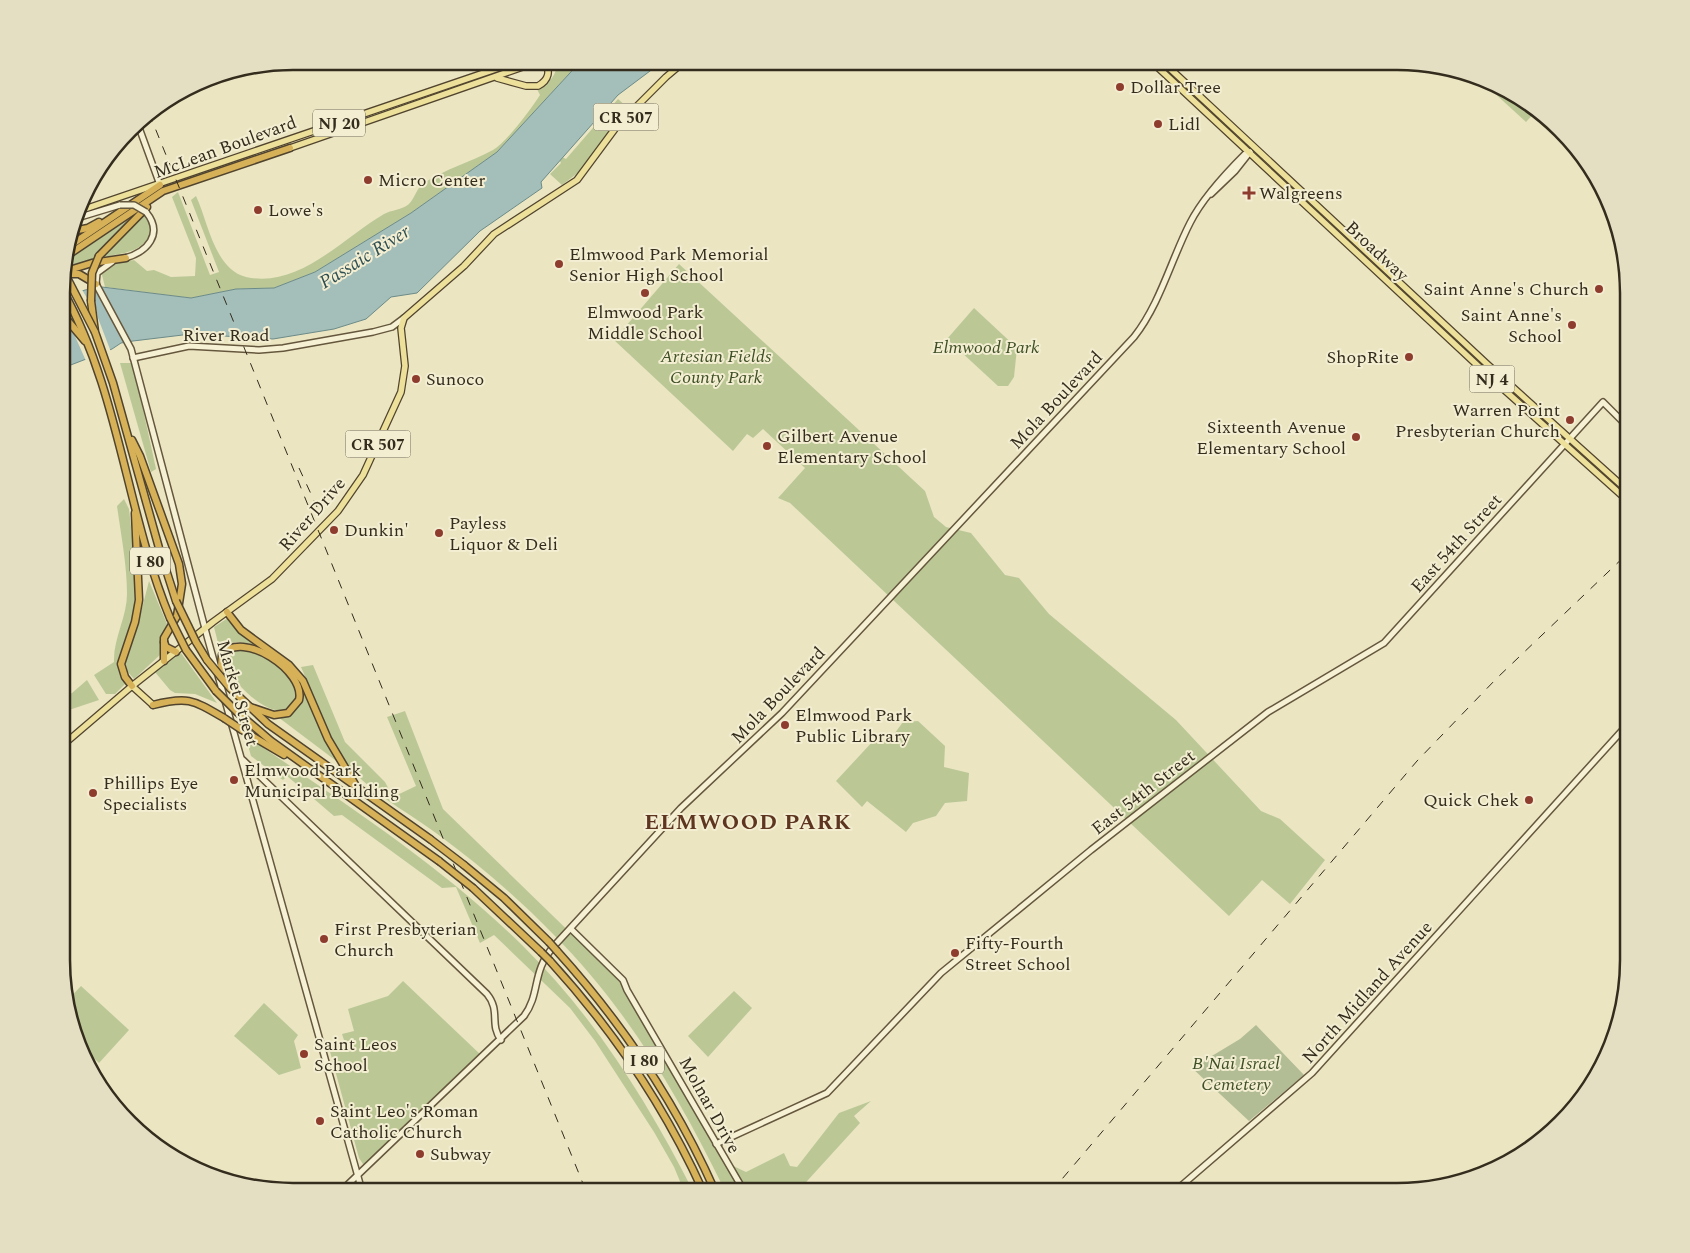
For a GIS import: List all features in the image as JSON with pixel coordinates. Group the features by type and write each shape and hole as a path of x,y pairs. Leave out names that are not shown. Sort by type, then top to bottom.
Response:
{"highway":[{"name":"McLean Boulevard","path":"74,251 155,196 173,188 290,148"},
{"name":"McLean Boulevard","path":"76,241 160,185"},
{"path":"95,332 90,282 99,256 141,212 173,188"},
{"path":"80,229 96,225 134,201"},
{"path":"71,269 92,262 126,258"},
{"path":"71,273 79,274 96,284"},
{"name":"I 80","path":"70,285 95,332 108,368 176,601 207,660 230,688 268,724 464,864 504,898 549,942 608,1011 644,1061 676,1114 712,1183"},
{"name":"I 80","path":"70,304 99,372 154,575 170,618 186,650 216,691 236,712 260,732 439,861 473,888 550,961 596,1015 634,1067 674,1133 699,1183"},
{"path":"70,323 89,346"},
{"path":"126,427 140,456 179,564 182,584 177,616 164,638 164,661"},
{"path":"132,686 125,678 121,664 135,622 139,600 135,546 135,502"},
{"path":"227,612 241,630 289,665 303,681 328,739 357,787"},
{"path":"164,638 166,647 176,652"},
{"path":"220,679 222,655 230,647 241,645 271,658 285,668 298,683 299,700 288,713 274,715 248,706"},
{"path":"153,705 173,700 187,700 224,718 318,774"}],"main road":[{"name":"McLean Boulevard","path":"160,185 493,70"},
{"name":"McLean Boulevard","path":"290,148 516,70"},
{"path":"492,78 506,79 526,86 538,86 543,83 548,73 546,70"},
{"name":"CR 507","path":"404,318 464,266 494,234 577,180 617,126 674,70"},
{"name":"Broadway","path":"1161,70 1620,494"},
{"name":"Broadway","path":"1173,70 1569,438 1620,483"},
{"path":"86,209 160,185"},
{"name":"River Drive","path":"70,739 132,686 205,628 272,579 338,511 356,486 401,392 405,366 401,328 404,318"},
{"path":"132,686 153,705"}],"street":[{"path":"140,130 160,185"},
{"path":"1250,152 1252,144"},
{"name":"Mola Boulevard","path":"349,1183 524,1016 531,1006 537,975 544,959 681,808 782,713 1134,337 1146,321 1191,220 1211,194 1212,189 1232,166 1250,152"},
{"path":"84,216 120,205 134,205 146,212 153,225 152,238 145,250 110,262 100,269 95,278 96,284"},
{"name":"Market Street","path":"96,284 130,346 205,628 360,1183"},
{"name":"River Road","path":"133,358 189,346 259,350 283,348 373,332 392,327 404,318"},
{"name":"East 54th Street","path":"716,1144 821,1097 832,1090 942,973 1091,850 1268,712 1384,643 1603,402 1620,419"},
{"name":"North Midland Avenue","path":"1184,1183 1312,1073 1620,733"},
{"path":"243,760 488,994 495,1004 495,1029 501,1040"},
{"path":"248,780 260,776"},
{"name":"Molnar Drive","path":"571,929 623,980 739,1183"}],"green space":[{"path":"573,70 497,152 411,213 315,272 274,288 236,289 191,298 105,287 101,271 110,265 134,260 147,271 154,270 171,277 195,276 196,258 172,197 178,192 210,275 219,272 191,200 196,196 213,243 226,264 235,272 246,277 265,279 284,276 302,269 384,214 409,204 424,183 493,150 518,125 540,95 537,89 552,78 556,71"},
{"path":"1493,91 1532,115 1526,122"},
{"path":"618,99 627,107 579,172 562,185 550,174 561,163 562,157 566,159"},
{"path":"143,212 149,219 152,232 148,239 131,251 103,257"},
{"path":"128,220 93,259 72,265 73,256"},
{"name":"Artesian Fields County Park","path":"679,264 925,491 934,517 946,527 971,533 1005,575 1019,578 1049,614 1176,720 1261,811 1280,819 1325,860 1290,904 1262,880 1229,916 790,503 778,498 805,468 763,429 753,438 747,434 733,451 614,340"},
{"name":"Elmwood Park","path":"974,308 1017,348 1014,377 1008,386 998,386 947,339"},
{"path":"120,363 133,363 156,469 151,472"},
{"path":"124,499 129,509 138,589 137,605 119,668 125,684 115,694 106,694 94,675 114,662 114,653 125,611 127,594 126,572 117,506"},
{"path":"149,581 167,624 163,636 161,654 134,679 127,671 125,658 140,616"},
{"path":"228,618 258,646 238,642 229,644 220,651 214,627"},
{"path":"243,649 274,664 286,674 298,688 297,699 293,707 286,710 268,708 259,703 234,679 223,663 230,652"},
{"path":"181,653 217,703 195,694 175,693 170,690 155,672"},
{"path":"313,665 345,742 385,782 393,797 416,786 387,717 405,711 443,809 620,981 727,1163 746,1172 784,1153 790,1166 797,1167 839,1113 871,1101 854,1116 860,1123 805,1183 721,1183 690,1122 650,1055 605,992 580,962 539,920 496,881 467,856 379,794 351,769 326,727 301,667"},
{"path":"87,680 99,700 70,710 70,694"},
{"path":"303,684 339,763 278,717 285,717 295,711 301,702"},
{"path":"918,721 945,746 944,767 969,773 967,801 945,803 936,816 913,823 906,832 867,801 862,807 836,781 874,740 889,741 903,722"},
{"path":"245,735 423,860 457,887 490,915 522,945 573,1001 618,1061 657,1125 689,1183 681,1183 674,1167 654,1132 595,1041 570,1008 494,935 480,943 456,887 442,888 342,815 334,816 287,776 283,780 251,756"},
{"path":"403,981 482,1056 365,1167 359,1158 329,1048 345,1043 342,1034 354,1031 348,1009 388,996"},
{"path":"81,986 129,1030 99,1063 92,1056 87,1046 73,995"},
{"path":"734,991 752,1008 708,1057 688,1036"},
{"path":"264,1003 298,1035 294,1041 301,1068 279,1075 234,1036"},
{"name":"B'Nai Israel Cemetery","path":"1256,1025 1304,1075 1249,1121 1192,1068 1240,1039"}],"water":[{"name":"Passaic River","path":"573,70 651,70 618,95 541,182 542,188 480,231 417,293 391,297 366,319 334,329 273,339 191,334 133,341 121,343 112,349 70,365 70,295 102,287 191,298 236,289 274,288 315,272 411,213 497,152"}],"pier":[{"path":"92,286 98,318 111,352 86,361 70,329 70,292 81,288 87,298 87,287"}],"railway":[{"path":"152,120 583,1183"},
{"path":"299,468 317,507"},
{"path":"1059,1183 1417,761 1497,678 1620,561"}],"place":[{"name":"Dollar Tree","path":"1120,87"},
{"name":"Lidl","path":"1158,124"},
{"name":"Micro Center","path":"368,180"},
{"name":"Walgreens","path":"1249,193"},
{"name":"Lowe's","path":"258,210"},
{"name":"Elmwood Park Memorial Senior High School","path":"559,264"},
{"name":"Saint Anne's Church","path":"1599,289"},
{"name":"Elmwood Park Middle School","path":"645,293"},
{"name":"Saint Anne's School","path":"1572,325"},
{"name":"ShopRite","path":"1409,357"},
{"name":"Sunoco","path":"416,379"},
{"name":"Warren Point Presbyterian Church","path":"1570,420"},
{"name":"Sixteenth Avenue Elementary School","path":"1356,437"},
{"name":"Gilbert Avenue Elementary School","path":"767,446"},
{"name":"Dunkin'","path":"334,530"},
{"name":"Payless Liquor & Deli","path":"439,533"},
{"name":"Elmwood Park Public Library","path":"785,725"},
{"name":"Elmwood Park Municipal Building","path":"234,780"},
{"name":"Phillips Eye Specialists","path":"93,793"},
{"name":"Quick Chek","path":"1529,800"},
{"name":"First Presbyterian Church","path":"324,939"},
{"name":"Fifty-Fourth Street School","path":"955,953"},
{"name":"Saint Leos School","path":"304,1054"},
{"name":"Saint Leo's Roman Catholic Church","path":"320,1121"},
{"name":"Subway","path":"420,1154"}],"district":[{"name":"ELMWOOD PARK","path":"748,821"}]}
